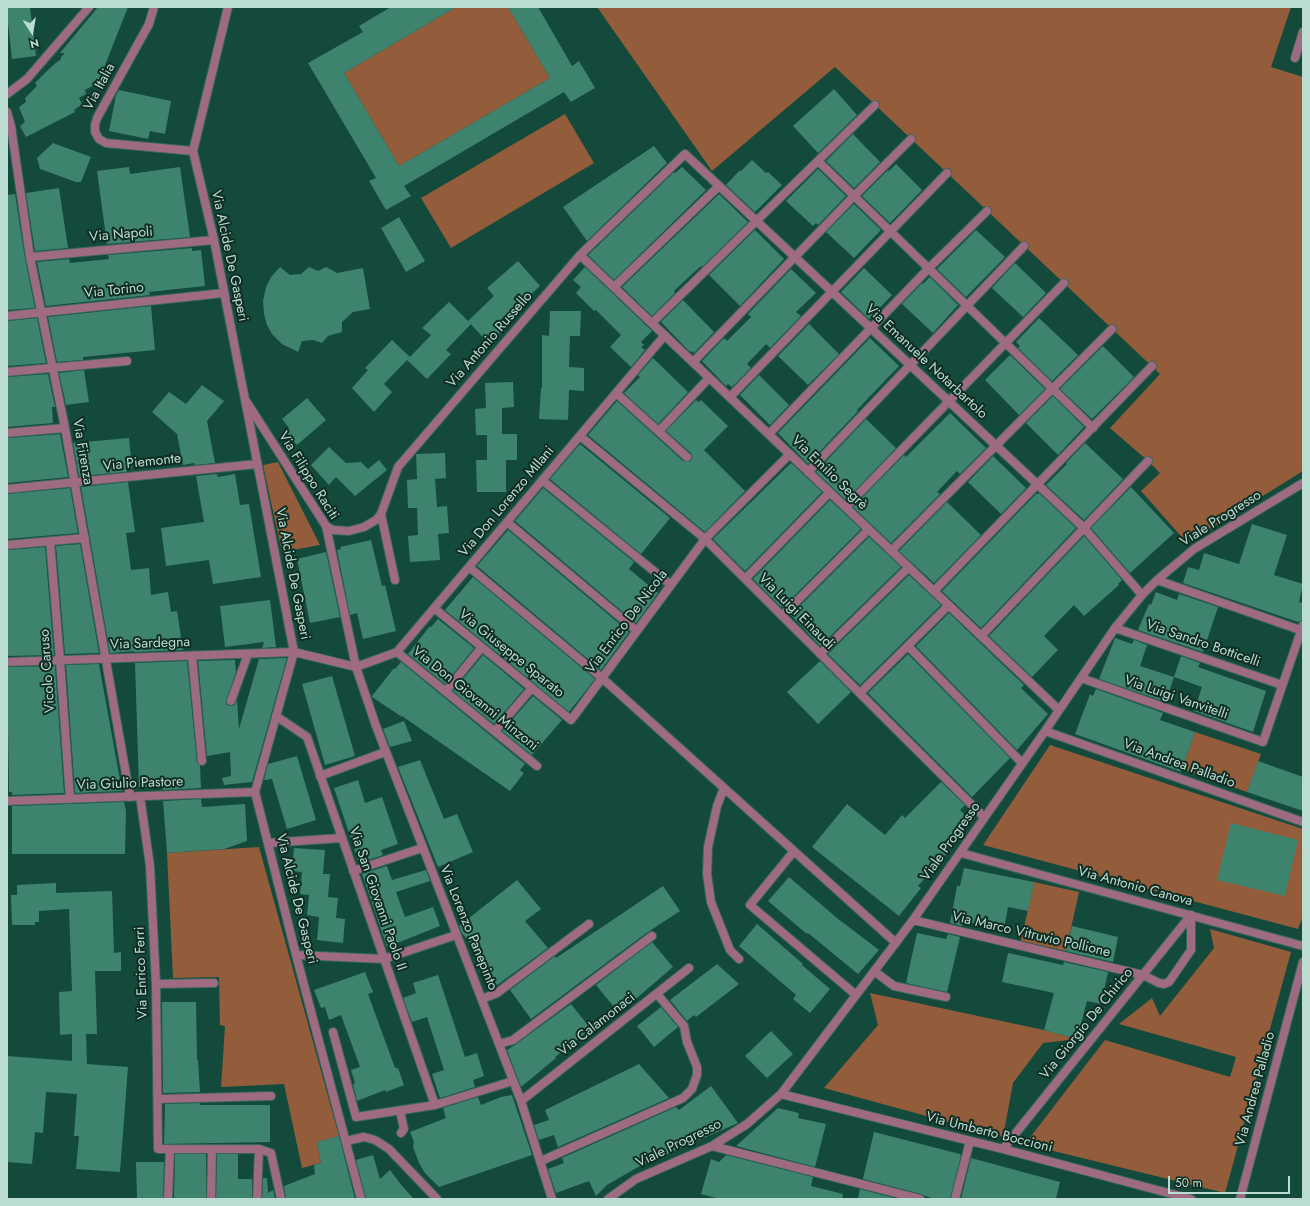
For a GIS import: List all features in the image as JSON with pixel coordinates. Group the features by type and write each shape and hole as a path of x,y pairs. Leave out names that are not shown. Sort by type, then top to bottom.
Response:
{"street":[{"path":"7,94 27,79 89,7"},
{"name":"Via Italia","path":"154,7 149,24 97,118 95,132 100,139 106,143 193,151"},
{"name":"Via Alcide De Gasperi","path":"228,7 193,151 214,240 243,397 294,652 255,792 296,955 361,1199"},
{"path":"1296,58 1303,32"},
{"path":"652,323 875,105"},
{"name":"Via Firenza","path":"7,112 30,257 65,428 130,796"},
{"path":"692,362 911,139"},
{"name":"Via Emanuele Notarbartolo","path":"685,154 1084,528 1142,595"},
{"name":"Via Antonio Russello","path":"381,514 398,467 580,255 685,154"},
{"path":"818,161 1093,428"},
{"path":"730,397 947,173"},
{"path":"614,287 719,186"},
{"path":"769,434 928,268 987,211"},
{"name":"Via Napoli","path":"30,257 214,240"},
{"path":"808,472 1024,246"},
{"name":"Via Emilio Segrè","path":"580,255 1059,710"},
{"path":"846,507 1064,283"},
{"name":"Via Torino","path":"7,316 224,293"},
{"path":"892,551 1112,329"},
{"name":"Via Don Lorenzo MIlani","path":"356,667 397,652 664,335"},
{"path":"7,372 127,361"},
{"path":"934,591 1152,366"},
{"path":"659,431 710,378"},
{"path":"616,393 687,457"},
{"name":"Via Filippo Raciti","path":"243,397 326,526 356,667"},
{"path":"7,433 65,428"},
{"name":"Via Luigi Einaudi","path":"580,436 705,540 984,818"},
{"name":"Via Enrico De Nicola","path":"571,720 705,540 790,454"},
{"path":"981,636 1148,461"},
{"name":"Via Piemonte","path":"7,489 257,464"},
{"path":"542,480 671,585"},
{"name":"Viale Progresso","path":"608,1199 636,1179 712,1146 747,1124 781,1094 913,920 961,853 1115,628 1142,595 1157,580 1194,549 1303,483"},
{"path":"745,579 830,492"},
{"path":"326,526 333,530 341,531 357,529 371,524 381,514"},
{"path":"381,514 395,580"},
{"path":"508,522 637,631"},
{"path":"782,616 869,530"},
{"path":"7,545 85,538"},
{"name":"Vicolo Caruso","path":"50,541 70,799"},
{"path":"469,567 602,678 896,943"},
{"path":"820,654 909,568"},
{"path":"1157,580 1302,629 1282,685"},
{"path":"860,693 949,606"},
{"name":"Via Giuseppe Sparato","path":"434,608 571,720"},
{"name":"Via Sandro Botticelli","path":"1115,628 1282,685"},
{"path":"908,646 1022,763"},
{"path":"446,691 482,647"},
{"name":"Via Sardegna","path":"7,662 294,652 356,667"},
{"name":"Via Don Giovanni Minzoni","path":"397,652 537,766"},
{"path":"231,701 248,654"},
{"path":"192,656 202,761"},
{"name":"Via Lorenzo Panepinto","path":"356,667 422,848 521,1101 552,1199"},
{"name":"Via Luigi Vanvitelli","path":"1081,678 1263,742 1282,685"},
{"path":"494,731 532,688"},
{"name":"Via San Giovanni Paolo II","path":"276,716 307,737 435,1105"},
{"name":"Via Andrea Palladio","path":"1045,731 1303,822"},
{"path":"320,776 386,752"},
{"path":"724,788 717,806 708,847 707,874 711,902 730,950 739,959"},
{"name":"Via Giulio Pastore","path":"7,801 255,792"},
{"name":"Via Enrico Ferri","path":"140,796 150,866 156,984 158,1149 170,1149"},
{"path":"268,843 342,838"},
{"path":"353,871 422,848"},
{"path":"794,851 750,905 856,995"},
{"name":"Via Antonio Canova","path":"961,853 1303,946"},
{"name":"Via Giorgio De Chirico","path":"1003,1149 1191,915"},
{"name":"Via Marco Vitruvio Pollione","path":"913,920 1143,975 1164,984 1169,982 1191,950 1191,915"},
{"path":"482,999 497,993 589,924"},
{"path":"296,955 384,959 456,935"},
{"path":"499,1044 513,1040 652,936"},
{"name":"Via Andrea Palladio","path":"1240,1199 1303,962"},
{"name":"Via Calamonaci","path":"521,1101 689,968"},
{"path":"874,971 894,986 946,997"},
{"path":"156,984 214,983"},
{"path":"541,1161 683,1098 692,1089 696,1082 697,1067 687,1042 684,1026 657,994"},
{"path":"333,1032 356,1117 435,1105 513,1081"},
{"name":"Via Umberto Boccioni","path":"781,1094 1003,1149 1191,1199"},
{"path":"158,1099 271,1096"},
{"path":"400,1111 404,1129 401,1133"},
{"path":"346,1141 364,1137 375,1140 389,1149 437,1199"},
{"path":"955,1199 970,1141"},
{"path":"712,1146 920,1199"},
{"path":"168,1199 170,1149 258,1149 271,1153 281,1199"},
{"path":"211,1199 212,1149"},
{"path":"257,1199 258,1149"}],"shaded area":[{"path":"456,7 508,7 550,78 399,166 344,73"},
{"path":"597,7 1291,7 1271,67 1303,77 1303,471 1187,543 1141,491 1160,473 1110,428 1160,374 835,67 712,171"},
{"path":"565,114 594,163 451,248 421,198"},
{"path":"278,462 320,545 282,552 263,465"},
{"path":"1195,732 1261,754 1247,792 1182,769"},
{"path":"1050,745 1303,829 1303,916 1298,929 983,845"},
{"path":"259,847 339,1136 317,1142 321,1163 302,1168 284,1084 221,1087 225,1026 220,1025 219,977 173,978 167,853"},
{"path":"1034,882 1079,892 1066,951 1021,941"},
{"path":"1210,929 1291,952 1225,1193 1025,1144 1105,1040 1230,1077 1236,1057 1119,1024 1152,998 1160,1016 1214,948"},
{"path":"870,993 1044,1030 1077,1039 1043,1043 1013,1083 1003,1137 824,1088 878,1025"}],"building":[{"path":"7,7 30,7 36,56 12,59 7,23"},
{"path":"98,7 128,7 98,83 85,90 86,94 79,98 82,104 74,110 75,112 26,137 20,126 25,122 19,107 26,102 25,98 37,86 35,83 61,59 65,53 60,53"},
{"path":"391,7 456,7 344,73 399,166 550,78 508,7 538,7 572,66 579,61 595,88 571,102 564,92 404,186 411,196 386,210 369,181 376,178 308,63 363,32 359,26"},
{"path":"834,89 857,115 818,153 793,126"},
{"path":"119,90 171,101 165,134 150,131 148,139 109,131 116,95"},
{"path":"853,134 880,162 854,188 826,161"},
{"path":"53,143 91,157 81,182 76,182 40,169 37,158"},
{"path":"654,146 667,163 587,241 563,207"},
{"path":"752,160 782,185 755,212 726,185"},
{"path":"896,164 922,190 890,223 862,196"},
{"path":"129,167 130,174 180,167 190,237 107,244 97,171"},
{"path":"682,167 706,190 614,280 588,255 674,172 675,173"},
{"path":"818,169 846,196 818,225 816,223 813,226 786,201"},
{"path":"59,188 68,248 35,251 26,193"},
{"path":"15,194 25,258 35,308 7,310 7,195"},
{"path":"719,194 748,222 702,267 701,266 674,291 675,293 652,316 622,287"},
{"path":"854,204 881,230 854,258 826,232"},
{"path":"399,217 425,261 406,272 381,228"},
{"path":"755,230 784,259 740,306 709,275"},
{"path":"976,230 1005,257 966,297 937,269"},
{"path":"192,248 192,251 201,250 205,286 149,292 150,295 46,306 37,262 69,259 70,263 109,259 108,255"},
{"path":"518,261 540,286 510,313 514,318 489,344 468,321 494,296 487,288"},
{"path":"1015,263 1046,293 1023,317 992,288"},
{"path":"280,267 290,275 301,274 309,267 318,271 326,267 337,273 363,268 370,309 353,312 342,322 342,332 328,336 322,343 313,340 302,341 298,352 282,344 272,334 267,325 264,314 263,301 266,287 271,277"},
{"path":"585,267 652,331 641,342 644,345 641,347 645,350 631,367 610,347 621,335 596,310 594,311 576,293 581,287 573,280"},
{"path":"864,268 892,295 869,319 841,292"},
{"path":"791,269 816,293 796,312 801,316 770,348 766,344 747,364 751,368 732,387 728,384 726,386 702,361 724,338 727,341 751,317 748,314"},
{"path":"930,277 958,305 933,333 902,304 922,283 923,284"},
{"path":"683,300 714,332 694,353 691,351 690,352 661,322"},
{"path":"449,302 471,324 446,350 451,354 427,379 407,360 384,384 392,392 374,412 352,388 368,370 365,368 392,340 410,357 431,335 422,328"},
{"path":"151,306 155,350 83,357 83,360 57,362 48,317"},
{"path":"550,311 581,311 580,336 570,336 569,367 584,368 584,391 569,390 568,420 539,419 542,388 542,335 549,336"},
{"path":"37,318 46,363 7,366 7,321"},
{"path":"1039,318 1078,355 1052,381 1018,348 1020,346 1016,342"},
{"path":"809,324 839,354 808,385 778,356"},
{"path":"870,338 899,366 808,464 778,433"},
{"path":"1103,346 1134,377 1092,419 1060,389"},
{"path":"1010,355 1045,389 1019,415 985,380"},
{"path":"653,358 688,392 658,424 624,393 640,377 638,375"},
{"path":"84,370 89,402 66,405 59,373"},
{"path":"48,374 55,407 52,407 53,423 7,427 7,377"},
{"path":"759,375 789,405 770,425 740,395"},
{"path":"513,382 514,407 502,408 502,434 517,434 517,460 506,460 506,492 477,492 476,460 487,460 487,435 476,435 475,409 486,408 485,383"},
{"path":"202,385 224,401 207,421 215,463 195,465 194,463 183,465 177,434 152,412 169,392 186,404"},
{"path":"1053,396 1084,427 1058,455 1026,423"},
{"path":"307,398 326,420 297,445 285,432 289,428 282,419"},
{"path":"696,400 699,402 701,400 728,426 704,450 745,491 705,532 588,435 617,401 683,461 689,462 692,459 691,453 666,431"},
{"path":"950,413 986,448 960,474 957,471 937,492 940,494 891,543 853,507 904,455 906,457"},
{"path":"866,419 896,448 846,500 816,472"},
{"path":"60,434 68,477 7,483 7,438"},
{"path":"129,438 132,469 126,469 127,472 79,476 73,443"},
{"path":"1085,443 1123,479 1084,520 1046,485"},
{"path":"580,444 670,518 641,554 550,479"},
{"path":"329,447 346,463 361,462 368,469 379,460 387,470 355,496 336,477 329,485 311,465"},
{"path":"445,453 446,478 435,479 437,507 447,506 449,533 438,534 440,560 410,562 408,536 418,535 417,508 408,508 407,480 417,479 416,454"},
{"path":"993,456 1026,488 1001,514 968,482"},
{"path":"791,463 822,492 745,571 713,539"},
{"path":"217,474 218,477 235,474 240,505 249,504 261,577 213,584 209,560 166,566 161,528 204,522 196,476"},
{"path":"128,482 135,532 126,533 131,570 149,568 151,595 168,592 171,612 177,611 183,650 110,653 81,487"},
{"path":"1131,487 1174,533 1130,573 1091,528"},
{"path":"70,488 78,533 7,539 7,494"},
{"path":"543,488 634,562 629,569 658,593 636,623 515,521"},
{"path":"1039,493 1076,528 981,628 942,591 1036,494"},
{"path":"830,500 861,529 783,607 781,607 753,579"},
{"path":"947,502 981,535 934,583 899,551"},
{"path":"1252,524 1287,535 1274,575 1303,584 1299,602 1303,603 1303,620 1298,622 1183,583 1188,567 1199,570 1204,553 1239,564"},
{"path":"508,530 629,632 601,670 477,566"},
{"path":"1084,536 1122,580 1118,584 1119,585 1084,616 1074,605 1044,636 1058,650 1032,677 989,636"},
{"path":"869,537 901,567 820,646 791,615"},
{"path":"371,540 382,586 385,585 396,631 363,639 357,613 350,615 337,550 341,549 340,547"},
{"path":"80,544 99,653 65,654 56,546"},
{"path":"45,547 54,655 7,656 7,550"},
{"path":"326,552 340,617 310,623 297,559"},
{"path":"909,575 941,605 860,685 828,654"},
{"path":"473,577 595,679 569,712 445,610"},
{"path":"1156,592 1177,600 1179,594 1218,607 1203,652 1138,630"},
{"path":"270,600 276,647 262,648 264,642 225,647 220,606"},
{"path":"949,613 1024,685 1021,688 1048,714 1017,750 916,646"},
{"path":"438,619 474,648 445,684 408,654 430,626 431,627"},
{"path":"1115,638 1132,644 1134,640 1147,645 1140,666 1174,677 1166,702 1099,679"},
{"path":"908,654 1010,758 972,797 868,693"},
{"path":"483,655 524,689 494,724 453,691"},
{"path":"1181,656 1200,663 1198,667 1266,691 1253,732 1194,711 1202,687 1174,677"},
{"path":"287,658 252,782 224,785 222,778 231,776 230,752 207,756 198,661 235,660 236,672 226,702 227,705 232,706 235,705 237,700 239,729 259,659"},
{"path":"187,661 197,762 200,766 201,788 163,790 162,786 139,787 135,663"},
{"path":"820,661 851,692 818,724 787,692"},
{"path":"401,662 525,764 520,770 524,773 510,791 372,697 394,668 395,669"},
{"path":"99,664 122,791 75,793 66,665"},
{"path":"55,666 64,793 12,795 12,792 9,792 7,667"},
{"path":"332,676 355,756 325,765 302,684"},
{"path":"1096,689 1163,713 1160,720 1195,732 1181,772 1075,734 1090,694 1093,696"},
{"path":"533,696 562,720 532,755 502,731"},
{"path":"404,721 412,741 390,747 383,729"},
{"path":"297,756 316,820 287,829 272,779 264,780 268,764"},
{"path":"420,760 444,819 457,814 473,852 438,867 398,767"},
{"path":"1258,761 1303,777 1303,811 1247,792"},
{"path":"358,780 365,803 382,797 398,844 381,850 383,855 359,863 334,788"},
{"path":"941,782 965,805 960,810 968,818 939,847 946,854 918,886 921,888 899,916 812,847 847,804 885,835 902,815 905,818"},
{"path":"201,799 202,807 245,804 247,841 224,849 167,853 163,801"},
{"path":"124,802 126,811 125,854 12,854 12,806"},
{"path":"1231,823 1298,840 1285,896 1217,880"},
{"path":"294,848 325,850 323,874 330,874 328,897 338,898 336,918 345,919 343,943 317,940 319,917 307,915 309,895 300,894 302,872 292,871"},
{"path":"387,866 392,880 426,870 430,881 396,892 405,917 433,907 440,926 387,947 362,874"},
{"path":"964,868 1034,882 1028,911 1008,907 1004,929 963,921 962,926 950,923 957,886 960,886"},
{"path":"789,877 837,918 879,950 858,974 768,901"},
{"path":"517,880 541,909 525,921 548,948 493,988 479,971 487,964 462,933 459,926"},
{"path":"56,883 56,893 112,891 114,953 121,952 121,971 95,971 97,1034 86,1034 87,1064 128,1067 120,1172 76,1169 79,1136 74,1136 77,1094 46,1092 43,1133 35,1132 32,1164 7,1162 7,1056 72,1061 72,1034 60,1035 59,992 72,991 69,909 39,911 39,922 35,922 35,925 12,925 11,895 17,895 17,885"},
{"path":"663,886 680,911 645,934 531,1019 510,990 555,956 556,958"},
{"path":"757,924 830,989 810,1013 793,999 796,995 739,946"},
{"path":"1072,926 1118,937 1113,962 1066,951"},
{"path":"917,933 946,939 948,934 960,937 947,992 906,983"},
{"path":"652,942 673,967 624,1009 623,1008 618,1012 596,985"},
{"path":"1008,953 1063,965 1064,962 1108,972 1101,1004 1087,1001 1077,1039 1044,1030 1054,993 1002,982"},
{"path":"717,964 739,984 696,1017 694,1015 687,1021 670,1000"},
{"path":"365,972 373,992 368,994 395,1068 398,1068 404,1085 386,1092 385,1090 357,1101 353,1084 355,1083 351,1070 360,1067 341,1015 329,1020 325,1007 321,1008 314,990"},
{"path":"438,975 465,1057 477,1053 484,1076 473,1080 475,1087 440,1098 432,1074 444,1070 427,1017 412,1022 403,998 416,993 413,983"},
{"path":"162,1002 196,1002 197,1060 200,1092 163,1093"},
{"path":"571,1004 591,1029 555,1057 556,1058 521,1087 507,1050"},
{"path":"661,1007 678,1027 654,1047 637,1026"},
{"path":"771,1031 793,1054 767,1078 745,1056"},
{"path":"639,1064 669,1098 558,1147 554,1135 539,1140 534,1125 549,1120 545,1110"},
{"path":"711,1086 738,1123 638,1167 607,1185 596,1196 589,1181 556,1193 548,1169 564,1163 562,1158 676,1107 679,1110"},
{"path":"512,1095 532,1155 439,1187 425,1173 419,1163 413,1147 414,1142 410,1132 446,1118 443,1108 478,1097 481,1105 501,1097"},
{"path":"200,1103 200,1105 270,1105 270,1142 164,1144 165,1104"},
{"path":"778,1108 799,1113 798,1118 826,1124 815,1167 736,1146"},
{"path":"874,1132 960,1154 961,1156 950,1199 935,1199 863,1179"},
{"path":"339,1136 355,1199 286,1199 284,1186 315,1174 314,1165 321,1163 317,1142"},
{"path":"175,1154 206,1154 206,1199 174,1199"},
{"path":"217,1154 238,1154 238,1179 252,1179 252,1199 216,1199"},
{"path":"373,1155 380,1179 390,1170 414,1199 366,1199 356,1160"},
{"path":"726,1155 813,1177 811,1186 843,1194 842,1199 720,1199 701,1194 711,1159 719,1162"},
{"path":"971,1158 1060,1182 1056,1199 961,1199"},
{"path":"136,1162 164,1162 163,1199 137,1199"},
{"path":"263,1178 267,1178 268,1193 273,1190 275,1199 262,1199"},
{"path":"860,1189 898,1199 858,1199"}]}
